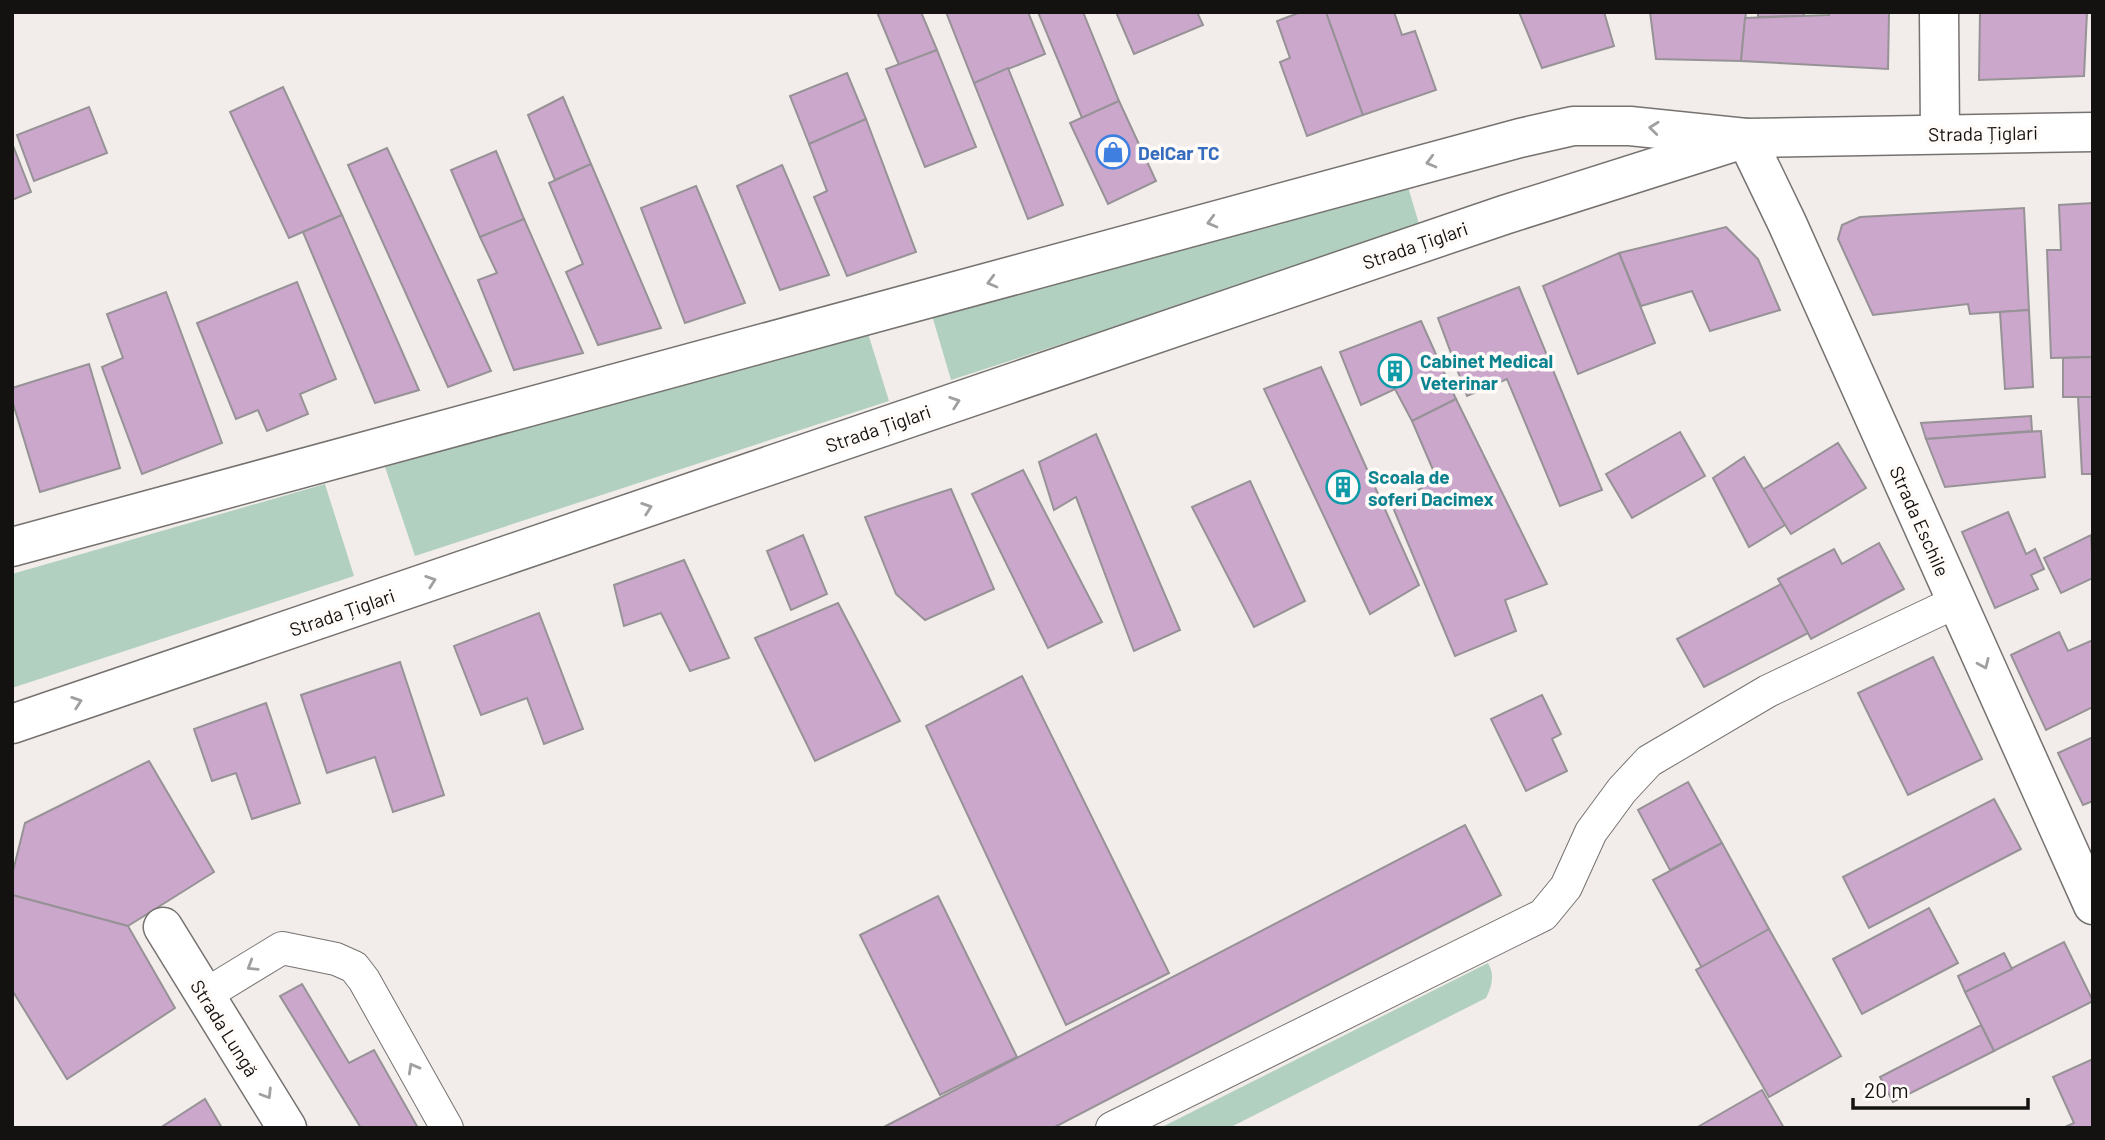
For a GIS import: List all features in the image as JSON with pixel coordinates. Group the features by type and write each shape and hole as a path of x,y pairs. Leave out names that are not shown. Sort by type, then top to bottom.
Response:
{"street":[{"path":"1939,12 1940,133"},
{"name":"Strada Țiglari","path":"12,547 1520,138 1573,127 1630,126 1746,138 2093,132"},
{"name":"Strada Țiglari","path":"12,724 1504,215 1746,138"},
{"name":"Strada Eschile","path":"1746,138 1787,223 2093,905"},
{"name":"Strada Lungă","path":"163,928 288,1128"}],"lane":[{"path":"1112,1128 1542,915 1566,887 1591,832 1622,790 1649,761 1768,691 1956,602"},
{"path":"205,995 282,947 336,959 354,967 364,980 447,1128"}],"green space":[{"path":"1405,177 1420,227 951,380 931,312"},
{"path":"867,330 889,401 415,556 385,467"},
{"path":"325,484 354,576 12,688 12,574"},
{"path":"1488,963 1492,981 1486,998 1229,1128 1160,1128"}],"building":[{"path":"877,12 921,12 937,50 899,65"},
{"path":"946,12 1028,12 1045,54 974,83"},
{"path":"1038,12 1083,12 1119,101 1082,118"},
{"path":"1116,12 1197,12 1203,25 1134,54"},
{"path":"1301,12 1326,12 1363,115 1307,136 1280,62 1290,58 1277,21"},
{"path":"1326,12 1394,12 1402,35 1415,31 1436,90 1363,115"},
{"path":"1519,12 1604,12 1614,46 1542,68"},
{"path":"1650,12 1746,12 1741,61 1656,59"},
{"path":"1758,12 1804,12 1804,16 1758,17"},
{"path":"1829,12 1889,12 1888,69 1741,61 1745,18 1829,15"},
{"path":"1980,12 2087,12 2084,76 1979,80"},
{"path":"937,50 976,147 925,167 886,69"},
{"path":"1008,68 1063,205 1028,219 974,83"},
{"path":"847,73 866,119 809,144 790,96"},
{"path":"283,87 342,215 289,238 230,112"},
{"path":"563,97 591,164 555,180 528,115"},
{"name":"DelCar TC","path":"1119,101 1156,181 1108,204 1070,123"},
{"path":"89,107 107,153 34,181 17,135"},
{"path":"866,119 916,252 847,276 814,197 827,191 809,144"},
{"path":"12,143 31,192 12,200"},
{"path":"387,148 491,371 448,387 348,165"},
{"path":"496,151 524,219 480,237 451,170"},
{"path":"591,164 661,328 598,345 566,272 583,264 549,183"},
{"path":"782,165 829,275 780,290 737,186"},
{"path":"696,186 745,303 685,323 641,208"},
{"path":"2093,203 2093,357 2051,358 2047,250 2061,250 2059,205"},
{"path":"2024,208 2029,310 1970,314 1968,304 1873,315 1838,239 1842,225 1860,217"},
{"path":"342,215 419,390 375,403 303,232"},
{"path":"524,219 583,353 514,370 478,280 497,273 480,237"},
{"path":"1726,227 1758,259 1780,310 1710,331 1692,291 1641,306 1619,253"},
{"path":"1619,253 1655,343 1578,374 1543,286"},
{"path":"297,282 336,379 300,394 308,414 267,431 258,410 236,419 197,323"},
{"path":"1519,287 1602,490 1560,506 1507,379 1467,396 1438,318"},
{"path":"166,292 222,443 142,474 102,367 123,358 107,314"},
{"path":"2029,310 2033,387 2005,389 2000,312"},
{"name":"Cabinet Medical Veterinar","path":"1421,321 1456,399 1412,421 1395,389 1361,405 1340,352"},
{"path":"2093,357 2093,397 2063,397 2063,358"},
{"path":"89,364 120,468 40,492 12,400 12,388"},
{"name":"Scoala de soferi Dacimex","path":"1321,367 1419,585 1370,614 1264,389"},
{"path":"2078,397 2093,397 2093,474 2082,474"},
{"path":"1456,399 1547,584 1505,600 1516,631 1455,656 1392,505 1437,479 1412,421"},
{"path":"2031,416 2032,431 1926,439 1921,423"},
{"path":"2041,431 2045,477 1945,487 1926,439"},
{"path":"1680,432 1705,476 1632,518 1606,474"},
{"path":"1096,434 1180,630 1134,651 1076,497 1054,510 1039,462"},
{"path":"1838,443 1866,488 1791,534 1762,490"},
{"path":"1744,457 1785,525 1749,547 1713,478"},
{"path":"1023,470 1102,622 1048,648 972,494"},
{"path":"1250,481 1305,601 1254,627 1192,507"},
{"path":"951,489 994,589 925,620 896,594 865,517"},
{"path":"2008,512 2026,554 2035,549 2044,569 2031,575 2038,589 1995,608 1962,532"},
{"path":"803,535 827,594 791,610 767,551"},
{"path":"2091,535 2093,578 2061,593 2044,558"},
{"path":"1879,543 1904,589 1811,639 1778,579 1834,549 1842,564"},
{"path":"684,560 729,658 690,671 661,613 624,626 614,585"},
{"path":"1781,584 1808,633 1704,687 1677,639"},
{"path":"838,603 900,721 815,761 755,638"},
{"path":"539,613 583,729 544,744 527,698 481,715 454,646"},
{"path":"2059,632 2068,651 2093,640 2093,707 2046,730 2011,655"},
{"path":"1933,657 1982,759 1908,795 1858,693"},
{"path":"400,662 444,795 393,812 375,757 327,773 301,695"},
{"path":"1022,676 1169,973 1066,1025 926,726"},
{"path":"1542,695 1561,734 1552,739 1567,771 1526,791 1491,719"},
{"path":"266,703 300,803 252,819 236,773 212,781 194,729"},
{"path":"2093,737 2093,801 2083,805 2058,753"},
{"path":"149,761 214,872 128,926 12,895 12,875 25,823"},
{"path":"1688,782 1722,843 1670,870 1638,810"},
{"path":"1994,799 2021,849 1869,928 1843,877"},
{"path":"1465,825 1501,895 1053,1128 882,1128"},
{"path":"1722,843 1769,929 1702,968 1653,880"},
{"path":"12,895 128,926 175,1008 67,1079 12,990"},
{"path":"938,896 1017,1057 940,1095 860,935"},
{"path":"1929,908 1958,963 1862,1014 1833,959"},
{"path":"1769,929 1841,1056 1769,1097 1696,970"},
{"path":"2064,942 2093,1001 1994,1051 1965,992"},
{"path":"2004,953 2012,969 1965,992 1958,976"},
{"path":"302,984 349,1063 374,1050 418,1128 361,1128 280,996"},
{"path":"1981,1025 1994,1051 1893,1102 1880,1077"},
{"path":"2093,1059 2093,1128 2063,1128 2074,1123 2053,1077"},
{"path":"1762,1090 1784,1128 1696,1128"},
{"path":"205,1099 222,1128 160,1128"}],"place":[{"name":"DelCar TC","path":"1113,152"},
{"name":"Cabinet Medical Veterinar","path":"1395,371"},
{"name":"Scoala de soferi Dacimex","path":"1343,487"}]}
